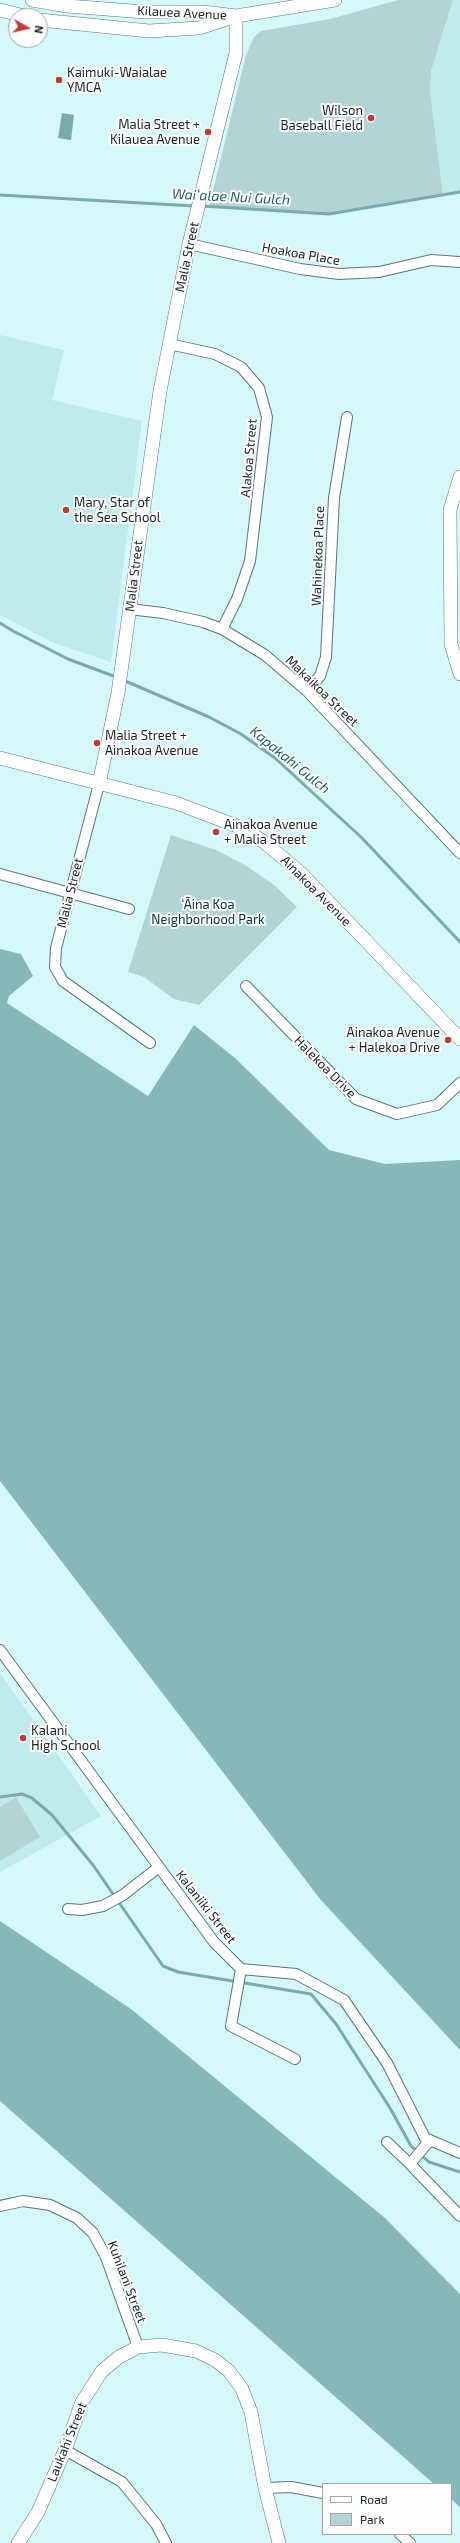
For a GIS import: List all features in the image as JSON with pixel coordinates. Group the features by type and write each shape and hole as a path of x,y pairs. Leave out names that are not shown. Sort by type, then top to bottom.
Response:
{"street":[{"name":"Kilauea Avenue","path":"32,0 67,6 121,10 202,12 236,16"},
{"name":"Kilauea Avenue","path":"48,21 149,31 199,28 236,16 335,0"},
{"name":"Malia Street","path":"150,1043 64,981 56,972 55,957 70,893 99,784 118,694 151,445 189,244 236,53 236,16"},
{"name":"Hoakoa Place","path":"189,244 300,269 339,274 379,272 431,260 458,262"},
{"name":"Alakoa Street","path":"169,344 215,354 241,367 259,388 267,417 250,561 237,599 222,630"},
{"name":"Wahinekoa Place","path":"307,691 320,676 326,657 334,498 347,417"},
{"path":"460,477 450,510 451,644 460,674"},
{"name":"Makaikoa Street","path":"129,609 182,616 222,630 265,655 307,691 460,853"},
{"name":"Ainakoa Avenue","path":"0,758 200,810 242,828 264,842 300,873 460,1039"},
{"path":"0,874 129,909"},
{"name":"Halekoa Drive","path":"246,986 356,1099 397,1114 437,1105 460,1083"},
{"name":"Kalaniiki Street","path":"0,1650 214,1942 241,1969"},
{"path":"68,1909 82,1910 103,1906 122,1895 159,1867"},
{"path":"295,2059 231,2026 241,1969 296,1974 344,2000 387,2063 425,2138 460,2153"},
{"path":"416,2157 430,2140"},
{"path":"387,2142 416,2157 460,2216"},
{"name":"Kuhilani Street","path":"0,2206 23,2201 50,2205 77,2218 93,2233 106,2257 138,2347"},
{"name":"Laukahi Street","path":"18,2543 38,2512 65,2450 82,2402 102,2371 119,2357 138,2347 162,2345 196,2351 215,2360 229,2371 242,2388 251,2412 265,2488 279,2543"},
{"path":"65,2450 122,2482 156,2524 166,2543"},
{"path":"265,2488 291,2487 322,2494"},
{"path":"401,2535 410,2543"}],"shaded area":[{"path":"453,0 460,0 460,192 443,195 430,90 431,71"},
{"path":"62,113 74,115 71,140 58,138"},
{"name":"Mary, Star of the Sea School","path":"0,335 64,350 52,400 142,421 111,662 54,643 0,615"},
{"path":"0,949 21,954 33,976 9,996 7,1003 148,1096 194,1025 235,1058 329,1150 385,1164 460,1160 460,2050 320,1899 0,1481"},
{"name":"Kalani High School","path":"0,1673 101,1816 0,1872"},
{"path":"0,1921 131,2009 385,2218 460,2294 460,2507 452,2500 452,2483 433,2483 0,2101"}],"green space":[{"path":"398,0 453,0 431,71 430,90 443,195 329,214 209,207 246,55 254,37 261,31 330,19"},
{"name":"‘Āina Koa Neighborhood Park","path":"171,835 216,850 245,865 274,885 297,907 199,1005 174,999 144,977 128,972"},
{"path":"16,1797 40,1837 0,1861 0,1807"}],"waterway":[{"name":"Waiʻalae Nui Gulch","path":"202,206 329,214 460,192"},
{"name":"Waiʻalae Nui Gulch","path":"0,195 194,206"},
{"name":"Kapakahi Gulch","path":"0,623 68,659 116,677"},
{"name":"Kapakahi Gulch","path":"123,680 209,717 241,734 275,758 362,838 460,942"},
{"path":"0,1797 22,1794 32,1798 52,1815 93,1865 163,1966 178,1972 311,1994 336,2024 390,2108 411,2146 429,2162 460,2172"}],"place":[{"name":"Kaimuki-Waialae YMCA","path":"59,80"},
{"name":"Wilson Baseball Field","path":"371,118"},
{"name":"Malia Street + Kilauea Avenue","path":"208,132"},
{"name":"Mary, Star of the Sea School","path":"66,510"},
{"name":"Malia Street + Ainakoa Avenue","path":"97,743"},
{"name":"Ainakoa Avenue + Malia Street","path":"216,832"},
{"name":"Ainakoa Avenue + Halekoa Drive","path":"448,1040"},
{"name":"Kalani High School","path":"23,1738"}]}
